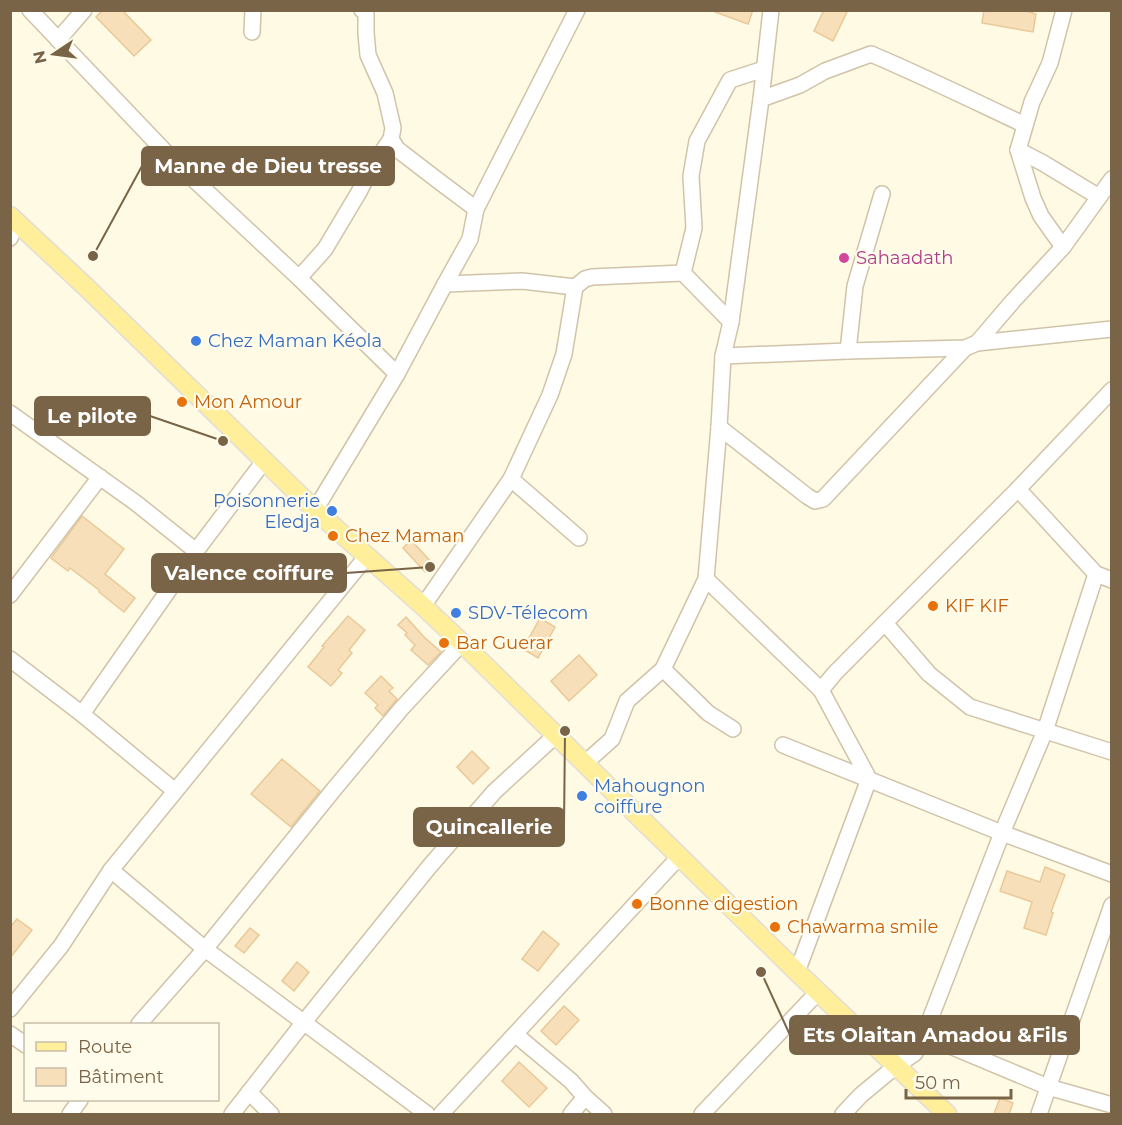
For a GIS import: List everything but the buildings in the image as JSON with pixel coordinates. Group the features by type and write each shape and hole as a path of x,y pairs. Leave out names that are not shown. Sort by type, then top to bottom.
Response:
{"main road":[{"path":"12,226 86,287 315,510 462,643 797,972 947,1114"}],"street":[{"path":"30,10 173,160 397,374"},
{"path":"58,40 84,10"},
{"path":"252,32 253,10"},
{"path":"315,510 397,374 470,239 476,209 577,10"},
{"path":"584,764 612,739 627,701 663,669 706,579 723,356 731,322 771,10"},
{"path":"1063,247 1041,216 1018,150 1032,102 1050,63 1064,10"},
{"path":"299,278 325,249 371,168 391,140 393,128 385,93 368,55 365,11"},
{"path":"761,99 800,85 825,71 871,54 1025,125"},
{"path":"683,273 694,228 691,176 697,141 730,80 764,69"},
{"path":"391,140 398,149 476,209"},
{"path":"1018,150 1099,197"},
{"path":"719,427 807,496 815,501 823,499 1063,247 1112,179"},
{"path":"848,351 855,286 882,194"},
{"path":"423,606 512,479 550,395 564,354 575,287 585,279 592,277 683,273 731,322"},
{"path":"446,284 522,281 575,287"},
{"path":"723,356 971,346 1112,329"},
{"path":"821,690 1112,390"},
{"path":"10,413 150,514 196,551"},
{"path":"82,714 196,551 264,461"},
{"path":"10,595 100,477"},
{"path":"512,479 579,538"},
{"path":"1018,489 1096,574 1112,580"},
{"path":"10,1009 61,946 111,870 367,556"},
{"path":"843,1114 861,1095 915,1053 924,1035 1002,833 1045,731 1096,574"},
{"path":"706,579 821,690 869,779 797,972"},
{"path":"885,622 929,674 970,707 1112,752"},
{"path":"141,1023 205,949 372,744 462,643"},
{"path":"10,660 82,714 175,791"},
{"path":"663,669 708,712 733,729"},
{"path":"232,1114 429,867 494,792 556,735"},
{"path":"783,745 1002,833 1112,874"},
{"path":"441,1114 680,856"},
{"path":"111,870 205,949 427,1114"},
{"path":"1039,1114 1112,905"},
{"path":"702,1114 818,992"},
{"path":"10,1034 24,1044"},
{"path":"516,1035 571,1081 604,1114"},
{"path":"924,1035 1048,1087 1112,1105"},
{"path":"249,1092 271,1114"},
{"path":"571,1114 585,1097"},
{"path":"70,1114 79,1101"}],"place":[{"name":"Manne de Dieu tresse","path":"93,256"},
{"name":"Sahaadath","path":"844,258"},
{"name":"Chez Maman Kéola","path":"196,341"},
{"name":"Mon Amour","path":"182,402"},
{"name":"Le pilote","path":"223,441"},
{"name":"Poisonnerie Eledja","path":"332,511"},
{"name":"Chez Maman","path":"333,536"},
{"name":"Valence coiffure","path":"430,567"},
{"name":"KIF KIF","path":"933,606"},
{"name":"SDV-Télecom","path":"456,613"},
{"name":"Bar Guerar","path":"444,643"},
{"name":"Quincallerie","path":"565,731"},
{"name":"Mahougnon coiffure","path":"582,796"},
{"name":"Bonne digestion","path":"637,904"},
{"name":"Chawarma smile","path":"775,927"},
{"name":"Ets Olaitan Amadou &Fils","path":"761,972"}]}
